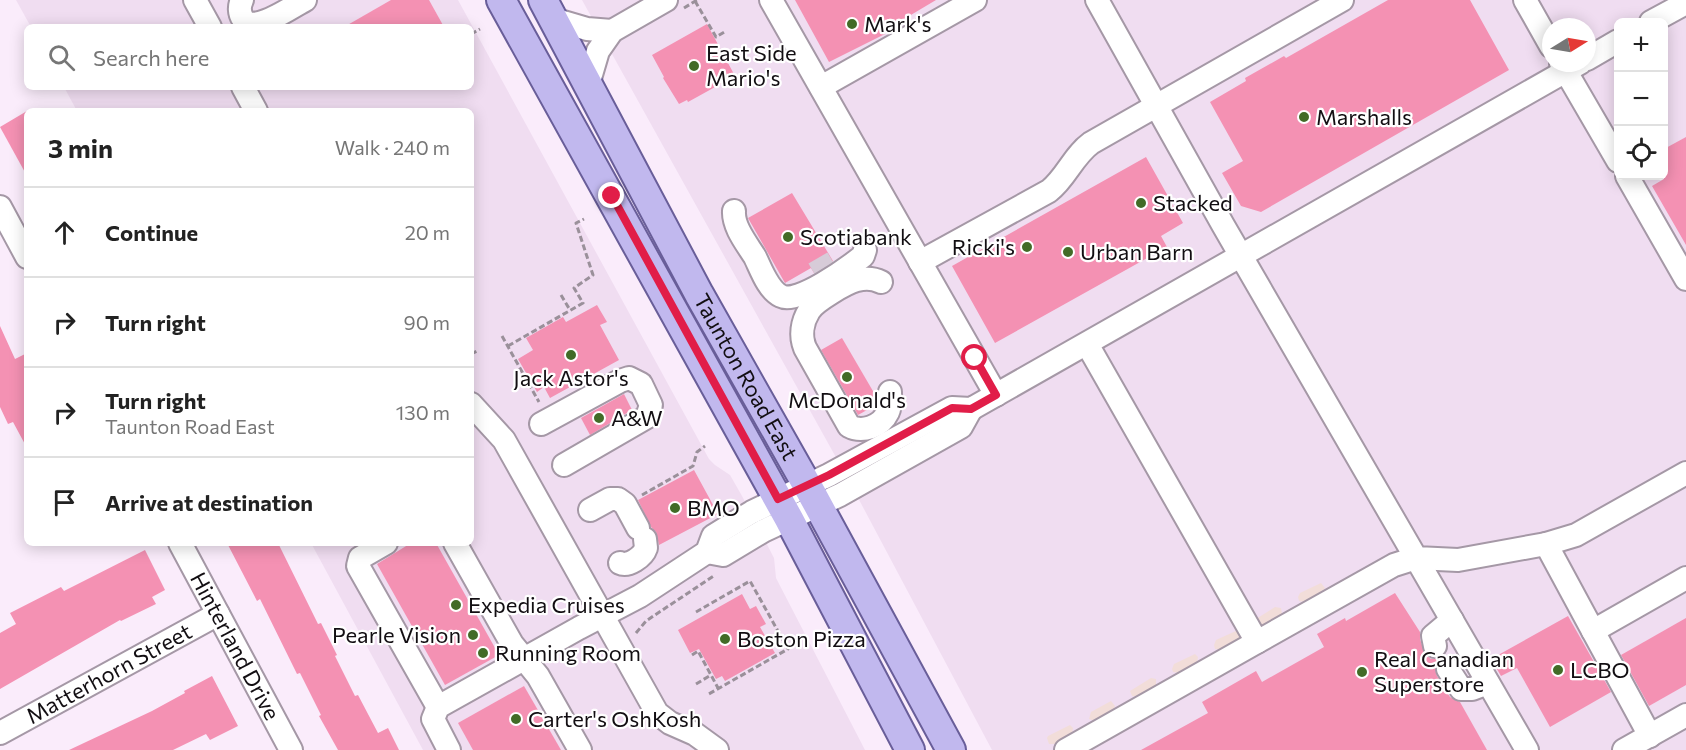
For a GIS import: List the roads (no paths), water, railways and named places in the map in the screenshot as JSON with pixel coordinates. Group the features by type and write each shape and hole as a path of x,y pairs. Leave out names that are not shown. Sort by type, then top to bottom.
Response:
{"main road":[{"name":"Taunton Road East","path":"501,0 784,509 910,750"},
{"name":"Taunton Road East","path":"548,10 699,294 813,496 951,750"}],"street":[{"path":"195,0 208,24"},
{"path":"242,0 240,9 246,23 256,24 269,10 305,0"},
{"path":"588,85 598,51 612,30 666,0"},
{"path":"771,0 996,395"},
{"path":"821,87 975,0"},
{"path":"1097,0 1527,750"},
{"path":"920,262 1049,190 1056,185 1086,147 1342,0"},
{"path":"1525,0 1542,30"},
{"path":"1658,18 1686,3"},
{"path":"548,10 587,29 612,30"},
{"path":"1596,53 1614,43"},
{"path":"449,750 434,724 434,715 438,708 640,596 707,552 714,536 753,512 784,509 961,427 971,409 1242,256 1559,72"},
{"path":"1572,72 1614,153"},
{"path":"245,90 254,108"},
{"path":"1629,180 1686,279"},
{"path":"0,207 24,251"},
{"path":"734,211 737,226 774,289 784,297 798,296 844,270 863,256 863,248 823,267 786,289 779,291 774,289"},
{"path":"874,280 855,281 813,306 807,314 802,332 803,344 849,426 865,429 883,420 889,411 890,392"},
{"path":"1087,344 1257,642"},
{"path":"541,424 626,378 638,382 645,392 651,405 647,417 564,465"},
{"path":"474,407 504,440 657,713 670,723 695,734 717,750"},
{"path":"1066,750 1394,565 1416,558 1463,559 1546,544 1576,535 1686,473"},
{"path":"590,510 610,499 618,499 625,504 641,533 646,549 643,555 626,564 620,563"},
{"path":"1546,544 1650,736"},
{"name":"Hinterland Drive","path":"182,546 291,750"},
{"path":"381,546 360,558 358,566 438,708"},
{"path":"457,546 512,644 538,676 580,750"},
{"path":"1593,631 1686,579"},
{"name":"Matterhorn Street","path":"0,733 218,614"},
{"path":"1435,646 1433,636 1452,620"},
{"path":"1448,669 1461,689 1488,683"},
{"path":"1624,750 1686,715"}],"tunnel":[{"path":"814,273 833,262"}],"place":[{"name":"Mark's","path":"852,24"},
{"name":"East Side Mario's","path":"694,66"},
{"name":"Marshalls","path":"1304,117"},
{"name":"Stacked","path":"1141,203"},
{"name":"Scotiabank","path":"788,237"},
{"name":"Ricki's","path":"1027,247"},
{"name":"Urban Barn","path":"1068,252"},
{"name":"Jack Astor's","path":"571,355"},
{"name":"McDonald's","path":"847,377"},
{"name":"A&W","path":"599,418"},
{"name":"BMO","path":"675,508"},
{"name":"Expedia Cruises","path":"456,605"},
{"name":"Pearle Vision","path":"473,635"},
{"name":"Boston Pizza","path":"725,639"},
{"name":"Running Room","path":"483,653"},
{"name":"LCBO","path":"1558,670"},
{"name":"Real Canadian Superstore","path":"1362,672"},
{"name":"Carter's OshKosh","path":"516,719"}]}
